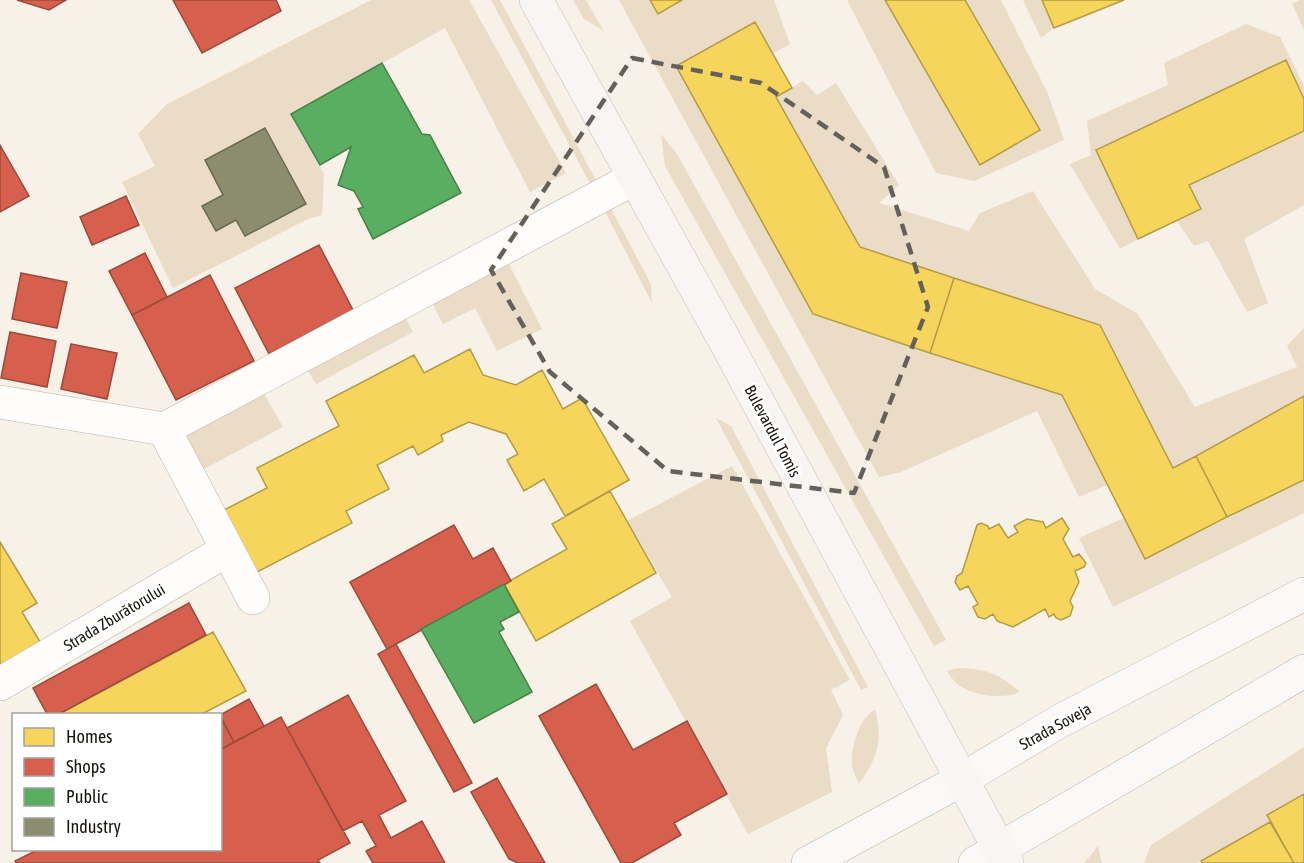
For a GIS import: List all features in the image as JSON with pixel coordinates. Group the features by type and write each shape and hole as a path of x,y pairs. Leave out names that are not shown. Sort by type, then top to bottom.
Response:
{"main road":[{"name":"Bulevardul Tomis","path":"536,0 633,179 725,341 961,780 994,858"},
{"name":"Strada Soveja","path":"808,863 961,780 1060,721 1304,594"},
{"path":"994,858 1304,672"}],"street":[{"path":"0,402 164,429 633,179"},
{"path":"164,429 253,598"},
{"name":"Strada Zburătorului","path":"0,684 227,550"}],"highlighted area":[{"path":"632,58 761,83 884,167 928,307 854,493 668,471 550,372 491,270"}],"shaded area":[{"path":"371,0 469,0 566,173 530,192 445,28 291,114 324,174 322,215 308,219 173,288 122,182 155,166 138,134 167,104","holes":["265,128 305,204 245,236 236,220 216,231 202,206 223,195 205,160"]},
{"path":"491,0 500,0 651,284 652,303 598,198"},
{"path":"573,0 586,0 604,31 584,19"},
{"path":"619,0 650,0 658,14 682,0 774,0 790,44 772,54 755,22 676,66 813,314 1062,395 1107,485 1079,497 1037,411 901,472 879,477"},
{"path":"847,0 885,0 981,165 1040,130 965,0 1001,0 1048,94 1064,140 974,181 936,173"},
{"path":"1023,0 1042,0 1054,28 1041,38"},
{"path":"1304,0 1304,30 1292,4"},
{"path":"1246,24 1280,37 1304,86 1304,99 1285,61 1096,150 1138,239 1120,249 1070,164 1091,155 1087,121 1168,85 1164,63"},
{"path":"803,81 817,95 836,83 899,185 879,203 969,231 980,213 1033,191 1095,289 1138,314 1195,407 1297,367 1287,346 1304,328 1304,396 1173,468 1100,325 860,247 776,97"},
{"path":"1304,131 1304,205 1244,239 1268,303 1247,312 1208,241 1194,246 1177,221 1201,209 1189,185"},
{"path":"661,134 677,154 946,640 934,646 665,166"},
{"path":"508,262 542,329 497,351 475,308 443,324 431,301"},
{"path":"406,318 413,332 316,384 308,371"},
{"path":"264,394 283,427 204,469 186,435"},
{"path":"716,418 731,426 868,687 861,690"},
{"path":"732,466 850,680 831,690 843,715 826,748 832,792 748,834 630,621 672,597 627,521"},
{"path":"1304,480 1304,513 1113,607 1079,538 1124,518 1145,559"},
{"path":"957,668 991,673 1005,680 1020,692 996,696 970,691 956,683 947,671"},
{"path":"875,709 879,730 877,748 871,765 859,784 852,766 854,742 864,720"},
{"path":"1304,747 1304,794 1267,815 1270,822 1197,863 1144,863 1151,845"},
{"path":"1098,846 1102,863 1084,863"}],"building: Homes":[{"path":"650,0 682,0 658,14"},
{"path":"885,0 965,0 1040,130 980,165"},
{"path":"1042,0 1124,0 1054,28"},
{"path":"755,22 792,88 776,97 860,247 954,278 930,353 813,314 676,66"},
{"path":"1286,60 1304,99 1304,131 1189,185 1201,209 1138,239 1096,150"},
{"path":"954,278 1100,325 1173,468 1196,456 1227,517 1145,559 1062,395 930,353"},
{"path":"470,349 483,375 516,385 542,370 563,409 582,398 629,480 565,516 544,479 524,491 507,460 518,454 506,434 469,422 441,435 443,441 418,455 413,446 377,465 389,489 346,511 352,523 255,573 222,511 267,488 257,468 339,426 326,401 414,355 424,373"},
{"path":"1304,396 1304,480 1227,517 1196,456"},
{"path":"610,491 656,573 536,641 504,584 567,549 552,524"},
{"path":"1062,518 1069,529 1063,539 1073,557 1079,554 1086,563 1084,567 1075,571 1079,582 1070,601 1073,607 1070,616 1061,620 1054,614 1049,617 1045,609 1013,627 997,621 993,614 985,619 978,617 973,607 978,604 968,586 960,590 955,582 957,576 962,573 977,525 981,523 989,529 999,524 1008,538 1018,532 1014,526 1027,519 1043,522 1046,528"},
{"path":"0,542 37,603 22,612 45,650 0,678"},
{"path":"213,632 246,691 204,713 61,713"},
{"path":"1304,794 1304,863 1294,863 1267,815"},
{"path":"1270,822 1294,863 1202,863 1201,861"}],"building: Shops":[{"path":"17,0 66,0 49,10"},
{"path":"173,0 276,0 281,11 202,53"},
{"path":"0,145 29,196 0,212"},
{"path":"126,196 139,225 92,245 80,217"},
{"path":"319,245 353,310 269,354 235,288"},
{"path":"145,253 167,297 132,315 109,271"},
{"path":"21,273 67,282 57,328 12,319"},
{"path":"210,275 254,361 176,400 132,315"},
{"path":"10,332 56,341 47,387 1,378"},
{"path":"71,344 117,353 107,399 61,389"},
{"path":"454,525 473,559 493,548 511,581 387,649 350,582"},
{"path":"189,603 206,635 61,713 46,713 33,688"},
{"path":"396,644 472,783 454,792 378,654"},
{"path":"596,684 633,750 687,721 727,794 674,823 681,835 632,863 621,863 539,716"},
{"path":"348,695 406,801 379,815 391,838 422,821 445,863 373,863 366,851 376,846 362,821 343,831 287,728"},
{"path":"249,699 264,726 234,742 222,719 222,714"},
{"path":"281,717 350,843 318,860 320,863 16,863 15,861 35,851 222,851 222,749"},
{"path":"222,721 234,742 222,749"},
{"path":"497,778 545,863 518,863 509,859 471,792"}],"building: Public":[{"path":"382,63 422,134 430,135 461,193 373,239 358,209 363,207 354,191 338,185 351,147 320,165 291,114"},
{"path":"504,584 519,612 500,622 504,629 499,632 532,692 474,723 421,629"}],"building: Industry":[{"path":"265,128 306,204 245,236 236,220 216,231 202,206 223,195 205,160"}]}
